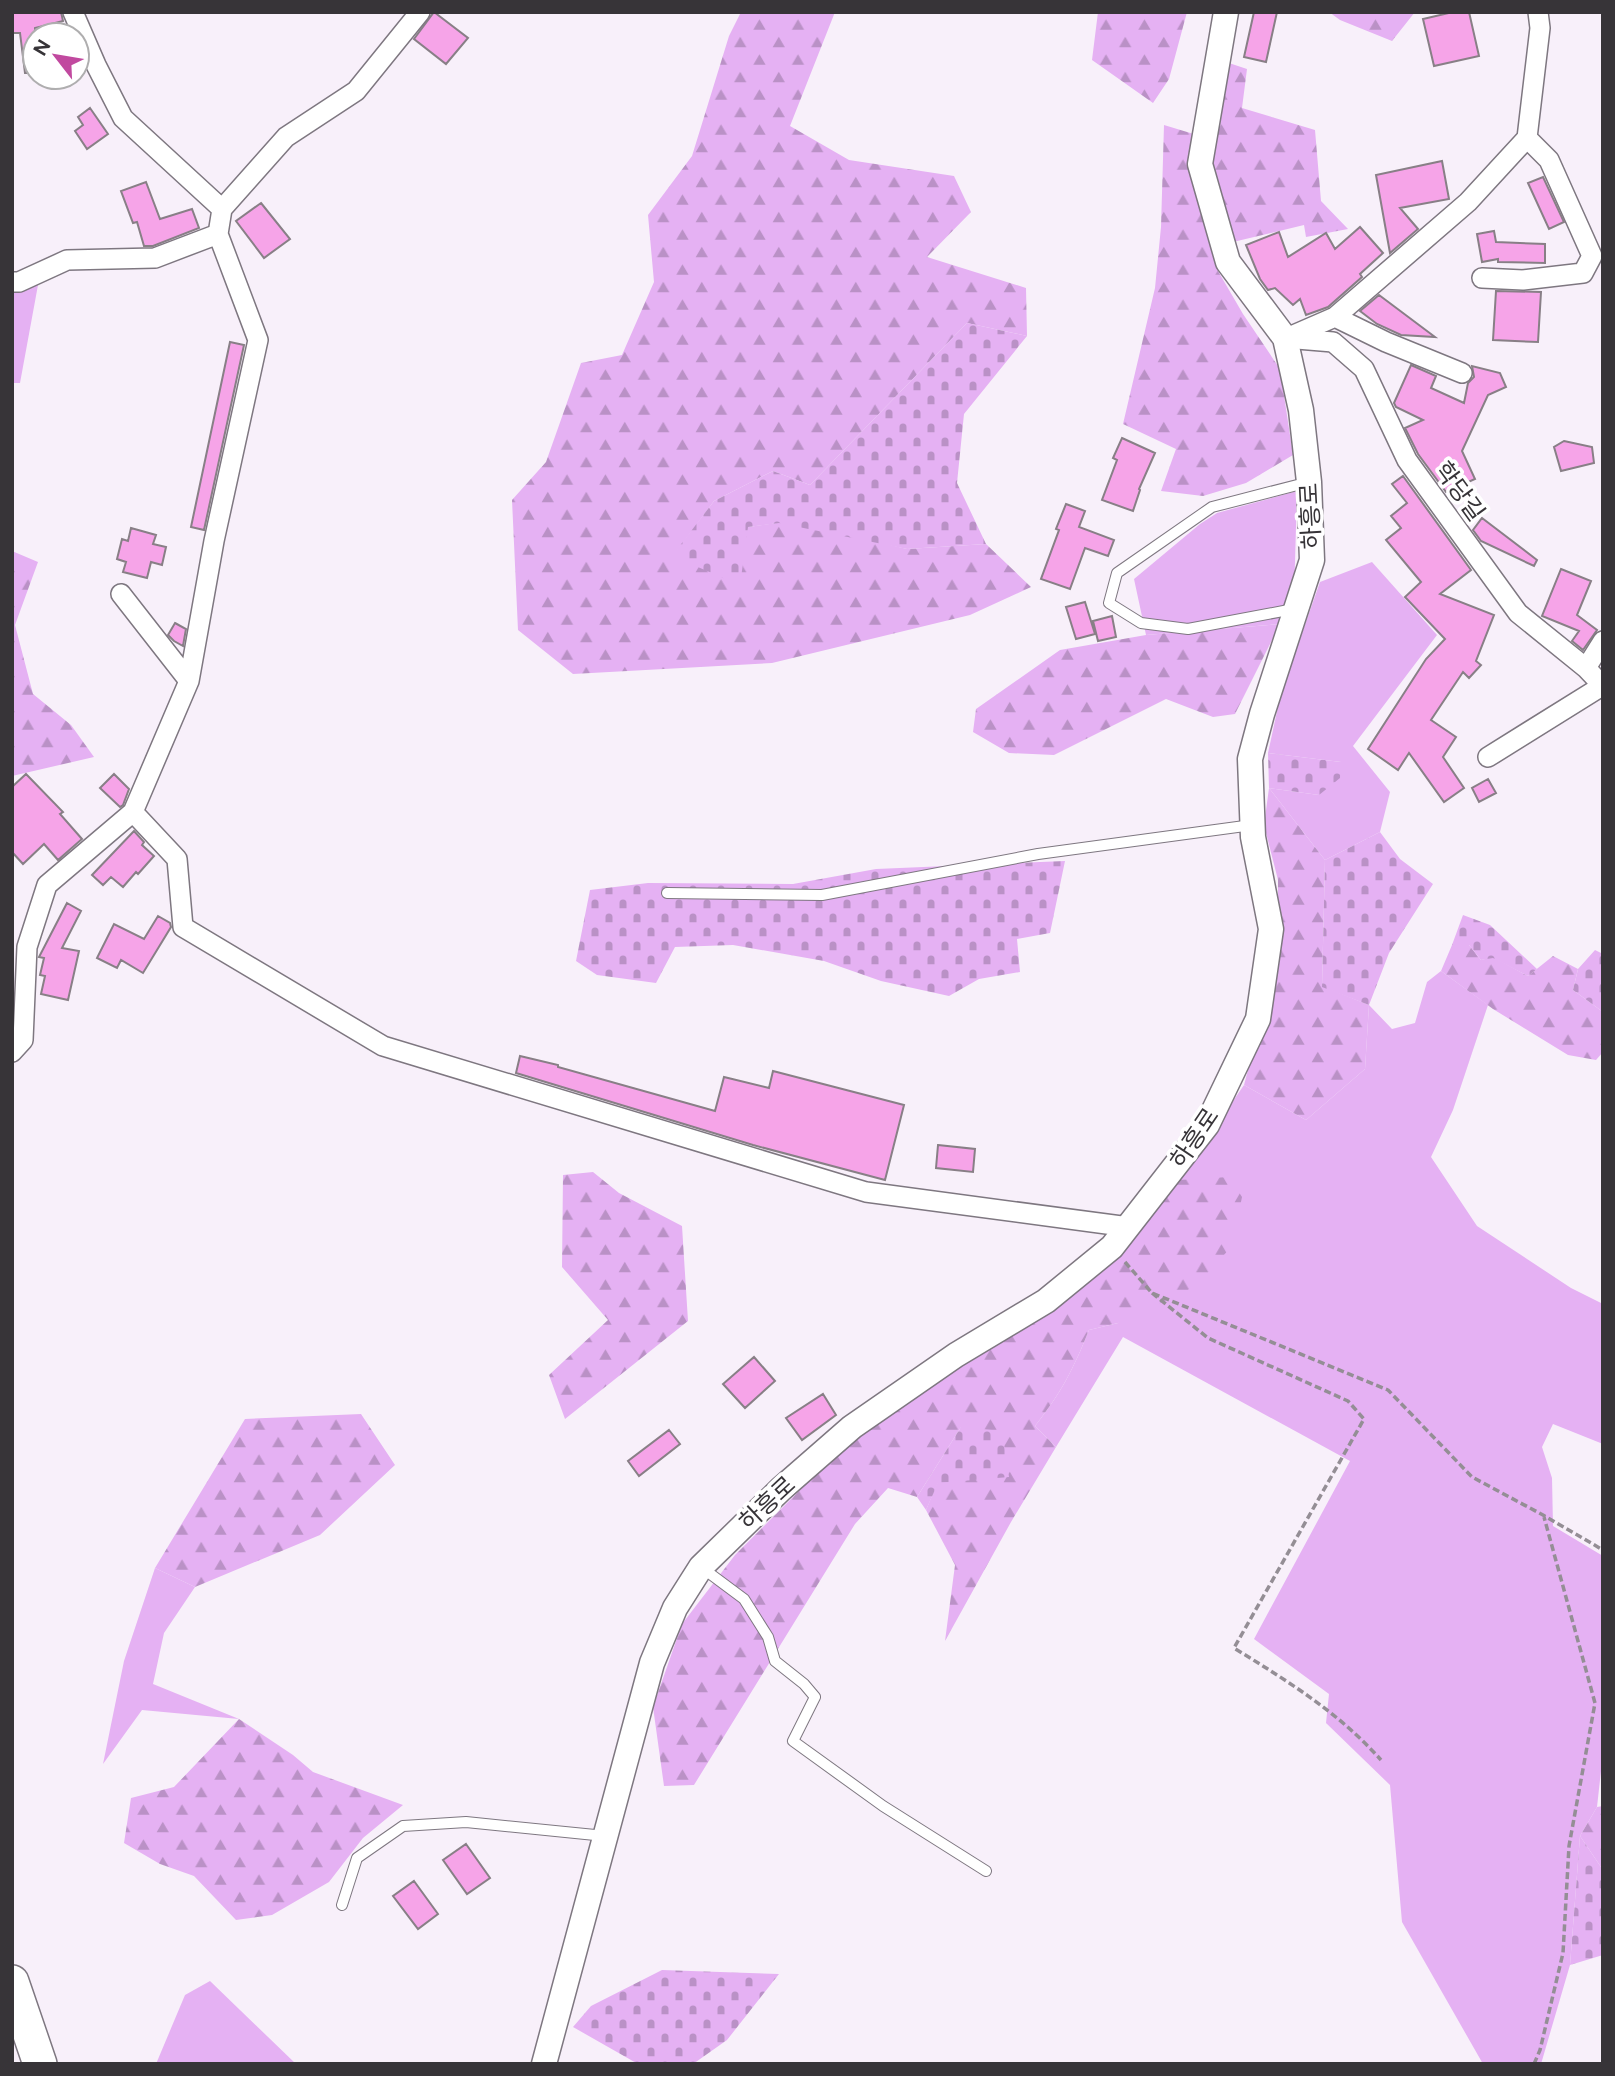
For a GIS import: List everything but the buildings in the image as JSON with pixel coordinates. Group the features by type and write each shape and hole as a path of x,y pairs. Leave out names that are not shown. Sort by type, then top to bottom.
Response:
{"highway":[{"path":"12,1982 40,2064"}],"street":[{"path":"73,12 123,118 222,209"},
{"path":"12,1052 23,1040 19,985 27,947 47,885 133,812 188,681 214,541 258,340 218,234 222,209 286,137 356,91 420,12"},
{"name":"하흥로","path":"544,2064 652,1663 675,1608 701,1567 780,1489 852,1427 956,1355 1046,1301 1112,1247 1207,1125 1258,1019 1270,929 1253,836 1250,759 1312,560 1301,410 1285,338 1228,262 1200,164 1226,12"},
{"path":"1285,338 1335,317 1468,202 1527,138 1541,28 1538,12"},
{"path":"1482,278 1523,280 1583,273 1592,256 1549,160 1527,138"},
{"path":"12,282 19,282 67,260 155,258 218,234"},
{"path":"1335,317 1386,342 1462,373"},
{"name":"학당길","path":"1285,338 1334,342 1364,369 1407,460 1518,613 1586,668 1602,686"},
{"path":"121,594 188,681"},
{"path":"1586,668 1603,642"},
{"path":"1488,757 1602,686"},
{"path":"133,812 177,859 183,927 383,1046 866,1192 1129,1227"}],"lane":[{"path":"1298,608 1188,629 1141,623 1109,603 1117,573 1212,507 1308,482"},
{"path":"667,893 822,895 1038,854 1253,825"},
{"path":"701,1567 744,1599 768,1637 775,1661 804,1684 815,1697 793,1741 883,1806 986,1871"},
{"path":"342,1905 357,1858 403,1826 466,1822 606,1836"}],"path":[{"path":"1112,1247 1152,1293 1208,1338 1348,1401 1364,1419 1234,1648 1307,1693 1362,1738 1381,1760"},
{"path":"1152,1293 1388,1390 1472,1477 1603,1550"},
{"path":"1534,2064 1541,2050 1563,1953 1569,1846 1595,1703 1544,1515"}],"green space":[{"path":"741,12 835,12 790,126 849,160 954,176 971,212 927,257 1026,288 1027,336 967,323 810,485 773,471 714,501 673,556 748,527 791,521 907,549 986,544 1031,587 970,615 772,663 573,674 518,630 512,500 546,462 581,363 622,355 654,282 648,215 692,156 729,36"},
{"path":"1098,12 1187,12 1169,79 1153,103 1092,60"},
{"path":"1329,12 1415,12 1392,41 1340,20"},
{"path":"1226,62 1247,69 1242,108 1315,130 1321,201 1348,229 1306,237 1304,225 1233,242 1207,159"},
{"path":"1164,125 1197,135 1195,167 1205,225 1218,271 1280,369 1293,455 1246,483 1203,496 1161,491 1176,449 1123,424 1155,288 1161,227"},
{"path":"38,285 20,383 12,383 12,289"},
{"path":"967,323 1027,336 964,414 957,483 986,544 907,549 779,523 748,527 740,585 672,556 714,501 773,471 810,485"},
{"path":"1297,491 1294,598 1280,624 1146,635 1134,579 1217,513"},
{"path":"12,551 38,562 15,625 33,694 71,725 94,757 12,776"},
{"path":"1372,562 1437,635 1353,746 1390,792 1380,832 1325,860 1269,788 1319,795 1341,762 1268,753 1281,693 1320,582"},
{"path":"1280,624 1235,714 1213,717 1166,699 1054,755 1009,753 973,732 976,709 1060,650 1146,635"},
{"path":"1268,753 1341,762 1340,778 1319,795 1269,788"},
{"path":"1269,788 1325,860 1322,986 1369,1005 1365,1069 1306,1120 1244,1085 1278,958 1278,880 1264,825"},
{"path":"1380,832 1400,859 1433,884 1389,953 1369,1005 1322,987 1325,860"},
{"path":"1065,861 1050,933 1017,939 1020,972 979,979 949,996 881,981 824,961 733,945 675,947 656,983 597,975 576,961 590,890 648,883 793,884 876,869"},
{"path":"1463,915 1490,925 1537,969 1528,976 1493,958 1481,960 1469,945 1452,945"},
{"path":"1452,945 1469,945 1481,960 1493,957 1528,976 1553,956 1578,969 1573,990 1603,1012 1603,1052 1596,1060 1568,1055 1493,1009 1441,971"},
{"path":"1595,950 1603,954 1603,1012 1573,990 1578,969"},
{"path":"1441,971 1488,1005 1453,1110 1431,1157 1477,1226 1571,1288 1603,1304 1603,1444 1553,1424 1542,1447 1552,1478 1553,1526 1603,1556 1603,1753 1597,1807 1580,1836 1570,1965 1541,2064 1483,2064 1402,1922 1390,1785 1326,1723 1329,1694 1254,1639 1350,1461 1123,1337 1056,1447 1035,1426 1066,1381 1089,1330 1118,1323 1179,1180 1244,1085 1306,1120 1365,1069 1369,1005 1392,1029 1415,1023 1427,982"},
{"path":"593,1172 619,1193 682,1226 688,1321 565,1419 549,1375 608,1320 562,1267 563,1175"},
{"path":"1229,1177 1242,1197 1232,1246 1196,1286 1118,1323 1089,1330 1066,1381 1035,1426 1056,1447 945,1641 955,1565 926,1510 961,1427 917,1497 888,1488 855,1524 694,1785 664,1786 653,1707 682,1624 735,1555 838,1452 1179,1180"},
{"path":"361,1414 395,1465 320,1535 195,1587 155,1568 245,1419"},
{"path":"961,1427 1002,1431 1009,1477 938,1483 926,1510 917,1497"},
{"path":"155,1568 195,1587 164,1633 153,1684 239,1719 142,1710 103,1764 124,1661"},
{"path":"239,1719 293,1755 313,1772 403,1805 363,1838 329,1882 272,1915 236,1920 194,1876 160,1864 124,1843 131,1798 174,1787"},
{"path":"1603,1806 1603,1870 1580,1836 1597,1807"},
{"path":"1580,1836 1603,1870 1603,1955 1570,1965"},
{"path":"662,1970 779,1974 727,2040 693,2064 638,2064 573,2027 591,2006"},
{"path":"210,1981 296,2064 156,2064 185,1995"}]}
